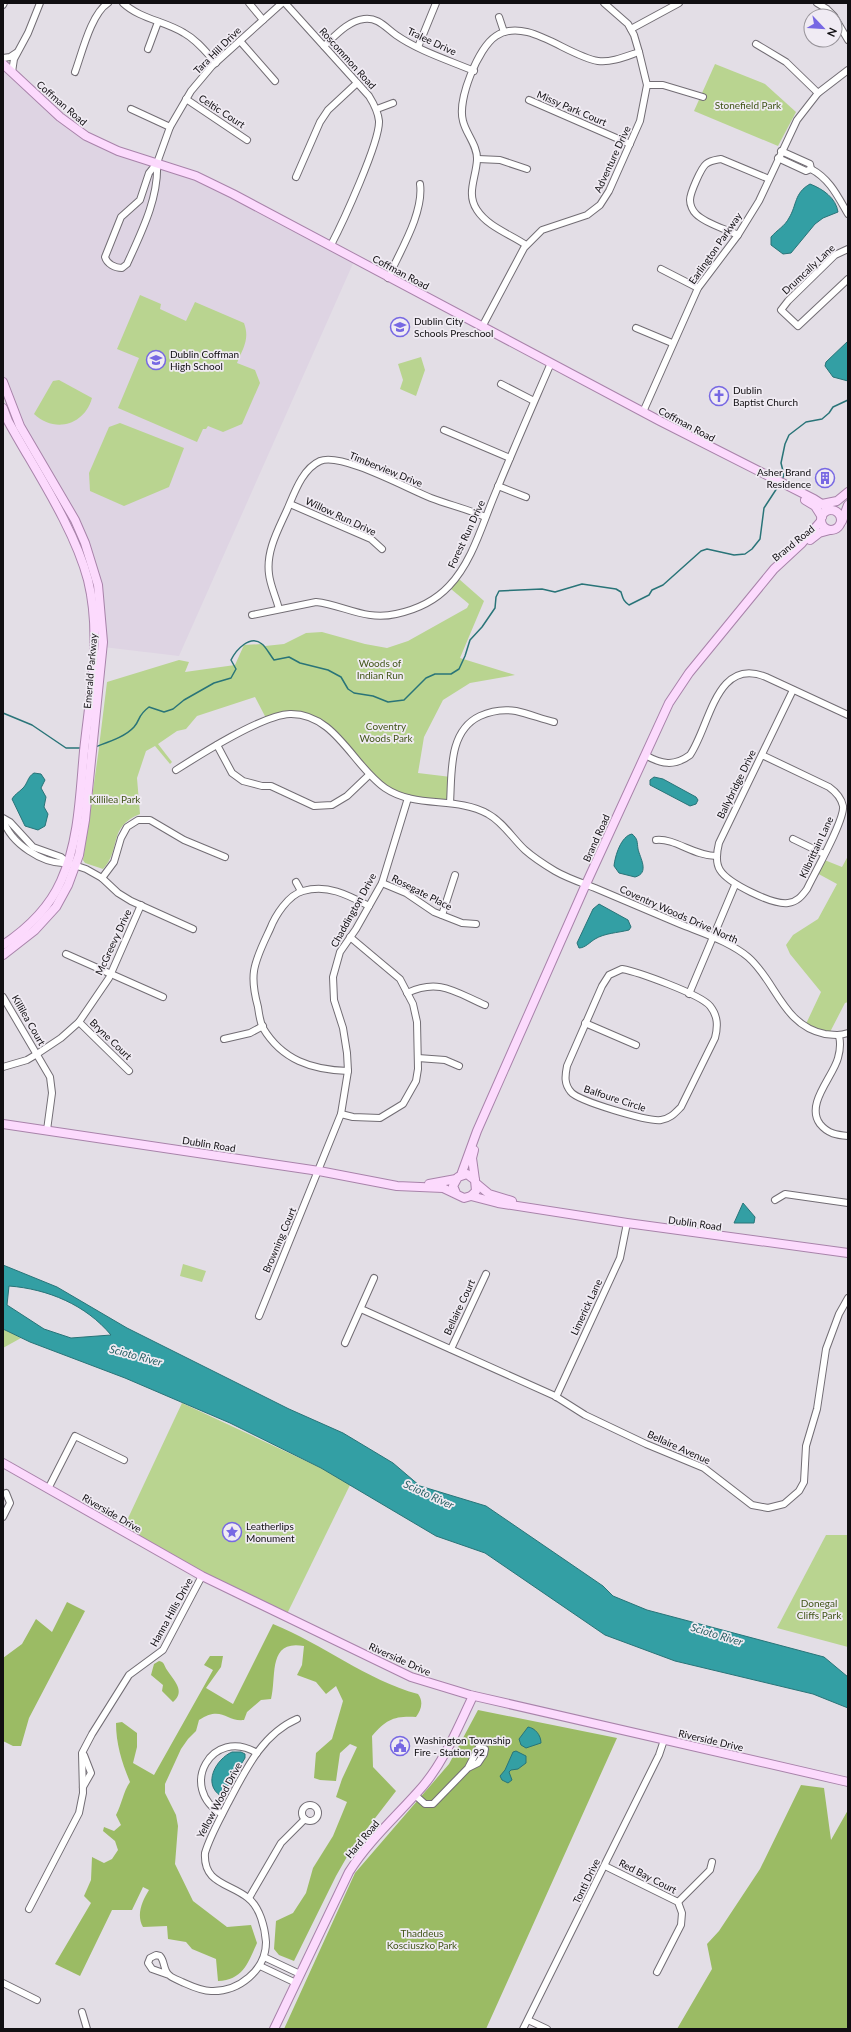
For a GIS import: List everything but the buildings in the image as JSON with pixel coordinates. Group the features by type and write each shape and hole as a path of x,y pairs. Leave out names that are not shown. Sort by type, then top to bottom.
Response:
{"main road":[{"name":"Coffman Road","path":"3,64 60,117 79,132 118,151 211,182 388,278 832,510"},
{"name":"Emerald Parkway","path":"3,382 20,426 75,520 85,543 98,585 103,642 90,732"},
{"name":"Emerald Parkway","path":"3,408 27,456 68,529 77,549 88,579 94,608 95,634 82,840 71,864 55,892 40,913 17,936 3,945"},
{"name":"Coffman Road","path":"794,491 815,506 821,519"},
{"path":"822,504 837,501 848,492"},
{"path":"848,498 841,506 825,512 821,519 823,526 830,530 836,529 842,521 848,505"},
{"path":"832,510 840,515 842,521"},
{"name":"Brand Road","path":"458,1177 586,884 645,755 679,687 770,574 802,543 821,519"},
{"name":"Brand Road","path":"770,574 794,557 819,533 830,530"},
{"name":"Emerald Parkway","path":"3,955 23,942 51,913 68,885 71,864"},
{"name":"Dublin Road","path":"3,1124 319,1171 411,1187 443,1188 456,1193"},
{"name":"Brand Road","path":"476,1182 472,1158 477,1131"},
{"path":"467,1174 476,1182 476,1191 471,1196 464,1198 456,1193 453,1186 458,1177 467,1174"},
{"name":"Dublin Road","path":"411,1187 458,1177"},
{"name":"Dublin Road","path":"476,1182 489,1194 539,1209"},
{"name":"Dublin Road","path":"471,1196 627,1224 848,1253"},
{"name":"Riverside Drive","path":"3,1463 202,1576 411,1677 473,1696 848,1782"},
{"name":"Hard Road","path":"274,2029 343,1883 355,1862 415,1795 440,1762 473,1696"}],"street":[{"path":"12,72 13,61 28,33 40,3"},
{"path":"75,72 95,18 102,8 108,3"},
{"path":"123,3 137,13 190,37 216,63"},
{"path":"249,3 264,20"},
{"name":"Tara Hill Drive","path":"157,163 170,127 186,99 216,63 282,3"},
{"name":"Roscommon Road","path":"285,3 369,96 377,109"},
{"path":"418,47 436,3"},
{"name":"Adventure Drive","path":"482,327 526,245 542,230 587,215 600,205 610,191 640,121 647,85 639,52 631,29 604,3"},
{"path":"631,29 678,3"},
{"path":"499,16 504,32"},
{"name":"Tralee Drive","path":"324,46 347,26 356,20 366,18 378,21 396,35 418,47 474,71"},
{"path":"148,49 158,22"},
{"path":"526,245 487,222 476,209 472,196 472,184 478,159 474,145 463,121 461,106 474,71 489,42 504,32 515,30 528,32 581,57 600,62 618,59 639,52"},
{"path":"240,41 275,80"},
{"path":"756,44 786,62 818,93"},
{"path":"3,58 13,56 18,51"},
{"name":"Earlington Parkway","path":"643,412 672,343 698,288 738,235 759,201 781,151 797,120 818,93 848,70"},
{"path":"296,177 320,122 328,110 357,83"},
{"path":"647,85 663,85 703,97"},
{"name":"Celtic Court","path":"186,99 247,140"},
{"name":"Missy Park Court","path":"529,100 630,144"},
{"path":"331,246 375,143 379,122 377,109 393,103"},
{"path":"131,109 170,127"},
{"path":"781,151 810,164 812,169 831,185 848,214"},
{"path":"778,158 806,171 812,169"},
{"path":"478,159 500,160 527,170"},
{"path":"738,235 697,215 692,207 691,194 702,169 706,164 713,160 721,159 769,179"},
{"path":"157,163 158,176 150,207 126,266 120,269 109,264 105,255 119,220 140,200 149,174 157,163"},
{"path":"388,278 418,208 422,195 420,184"},
{"path":"140,200 150,207"},
{"name":"Drumcally Lane","path":"848,249 835,255 785,304 781,310 798,326 848,279"},
{"path":"661,269 698,288"},
{"path":"636,328 672,343"},
{"name":"Forest Run Drive","path":"252,615 316,602 326,603 344,610 369,616 394,615 429,602 448,587 468,558 551,363"},
{"path":"501,384 534,401"},
{"path":"3,408 11,404"},
{"path":"444,430 510,458"},
{"name":"Timberview Drive","path":"279,609 269,573 270,548 298,485 310,467 320,461 330,459 350,463 432,498 465,508 485,517"},
{"path":"498,486 526,497"},
{"name":"Willow Run Drive","path":"290,504 371,539 382,549"},
{"path":"645,755 656,762 666,764 682,760 690,755 722,687 736,676 756,673 848,715"},
{"name":"Ballybridge Drive","path":"716,856 719,843 793,690"},
{"path":"450,804 453,758 457,740 472,720 491,711 515,711 554,722"},
{"name":"Coventry Woods Drive North","path":"176,770 217,745 267,720 290,714 304,716 317,722 336,735 369,775 386,789 408,798 470,806 490,814 526,851 555,871 713,937 748,957 766,978 785,1008 799,1024 818,1033 839,1036 848,1033"},
{"path":"217,745 232,773 242,780 262,786 271,786 314,806 332,805 347,796 369,775"},
{"name":"Kilbrittain Lane","path":"735,885 775,902 788,904 799,899 807,890 840,820 845,805 838,794 829,786 762,755"},
{"name":"Chaddington Drive","path":"319,1171 342,1114 348,1071 347,1053 334,1000 333,977 340,952 382,883 408,798"},
{"path":"3,819 10,822 33,847 61,856 71,864 102,878 118,893 193,929"},
{"path":"102,878 114,862 121,838 127,827 138,820 150,820 184,840 225,857"},
{"path":"793,839 824,854"},
{"path":"656,840 663,840 694,853 716,856 720,870 735,885 689,994"},
{"path":"442,915 455,874"},
{"path":"296,882 301,891"},
{"name":"Rosegate Place","path":"382,883 406,893 428,909 462,923 476,924"},
{"path":"348,1071 314,1068 293,1058 276,1045 262,1026 253,990 254,972 273,922 290,900 301,891 316,889 343,892 368,906"},
{"name":"McGreevy Drive","path":"3,1068 21,1062 37,1054 61,1038 79,1022 111,974 141,905"},
{"path":"342,1114 353,1117 380,1118 403,1104 416,1081 418,1058 417,1022 413,1004 407,993 396,975 350,937"},
{"path":"66,954 163,997"},
{"name":"Balfoure Circle","path":"622,969 635,971 689,994 706,1002 711,1007 716,1016 718,1027 715,1038 681,1107 673,1116 662,1120 650,1120 583,1101 571,1093 565,1080 567,1066 602,986 609,975 622,969"},
{"path":"407,993 419,988 434,985 485,1005"},
{"name":"Killilea Court","path":"3,997 48,1073 52,1088 47,1130"},
{"name":"Bryne Court","path":"79,1022 129,1070"},
{"path":"585,1023 636,1045"},
{"path":"224,1039 250,1033 262,1026"},
{"path":"839,1036 841,1044 838,1059 817,1104 816,1114 819,1123 825,1130 832,1134 848,1136"},
{"path":"418,1058 445,1060 459,1066"},
{"name":"Browning Court","path":"259,1316 319,1171"},
{"path":"775,1200 785,1194 848,1203"},
{"name":"Limerick Lane","path":"556,1397 620,1258 627,1224"},
{"name":"Bellaire Court","path":"451,1349 486,1274"},
{"path":"345,1343 374,1278"},
{"name":"Bellaire Avenue","path":"361,1309 556,1397 585,1415 658,1449 704,1468 752,1505 768,1508 784,1504 799,1491 804,1482 806,1446 817,1409 826,1349 839,1314 848,1298"},
{"path":"48,1488 75,1436 124,1460"},
{"path":"3,1517 10,1503 6,1493"},
{"name":"Hanna Hills Drive","path":"29,1909 79,1813 83,1787 83,1752 92,1734 129,1675 164,1650 202,1576"},
{"name":"Yellow Wood Drive","path":"249,1898 211,1876 204,1859 206,1847 222,1814 257,1753 276,1732 297,1719"},
{"name":"Tonti Drive","path":"523,2029 605,1866 659,1755 664,1740"},
{"path":"222,1814 210,1805 202,1791 200,1781 205,1765 214,1754 227,1747 244,1746 257,1753"},
{"path":"415,1795 425,1804 431,1805 449,1789 468,1768"},
{"path":"169,1975 192,1986 212,1991 238,1984 249,1977 260,1966 264,1957 265,1930 261,1918 249,1898 281,1843 305,1819"},
{"path":"678,1902 710,1870 712,1862"},
{"name":"Red Bay Court","path":"605,1866 678,1902 682,1913 680,1925 657,1972"},
{"path":"264,1957 300,1974"},
{"path":"260,1966 296,1983"},
{"path":"3,1983 37,2000"},
{"path":"82,2012 87,2029"},
{"path":"528,2020 547,2029"}],"shaded area":[{"name":"Dublin Coffman High School","path":"3,64 79,132 176,169 355,259 179,656 103,647 103,629 85,543 38,459 3,382"}],"green space":[{"name":"Stonefield Park","path":"715,64 765,84 796,112 778,146 694,111"},
{"path":"140,295 161,304 160,309 186,321 195,302 244,323 246,329 246,339 237,363 255,370 260,383 242,424 223,432 208,426 206,429 203,429 197,442 118,408 139,358 117,349"},
{"path":"421,357 425,370 416,396 400,389 403,380 398,364"},
{"path":"59,380 92,398 88,408 82,415 68,424 59,425 42,420 34,414 53,381"},
{"path":"120,423 184,448 169,487 124,506 90,491 89,473 109,427"},
{"name":"Coventry Woods Park","path":"459,579 484,601 460,658 515,675 470,683 443,700 424,737 418,773 451,777 450,803 416,800 392,793 375,779 330,732 318,723 305,717 291,714 282,715 267,720 255,697 197,716 186,729 177,731 158,744 172,762 170,764 155,746 146,751 137,778 140,814 130,819 123,825 116,839 109,861 103,869 85,863 83,860 107,682 179,660 189,662 185,672 235,665 244,645 262,644 265,646 284,644 306,633 322,632 365,644 387,648 408,641 467,608 469,604 451,589"},
{"path":"848,856 848,1002 845,1003 829,1034 805,1026 821,992 790,954 786,945 793,935 818,919 837,884 815,872 822,859 842,867"},
{"path":"183,1264 206,1271 202,1282 180,1276"},
{"path":"3,1329 21,1338 3,1348"},
{"path":"182,1403 321,1468 350,1485 286,1616 122,1531"},
{"name":"Donegal Cliffs Park","path":"826,1535 848,1535 848,1647 777,1628"},
{"path":"67,1602 85,1611 29,1718 21,1746 13,1746 3,1741 3,1658 22,1644 36,1619 52,1632"},
{"path":"273,1624 309,1641 380,1680 418,1694 421,1700 420,1709 416,1717 402,1717 391,1720 382,1726 372,1736 373,1767 396,1791 352,1848 336,1876 294,1961 279,1955 274,1949 276,1921 293,1913 306,1893 313,1868 333,1836 347,1802 336,1797 342,1779 357,1747 350,1744 340,1753 336,1781 314,1778 316,1753 332,1739 343,1701 336,1686 326,1694 316,1682 297,1675 302,1665 304,1646 292,1645 284,1648 279,1654 274,1671 271,1699 261,1700 247,1712 244,1720 213,1714 199,1720 196,1731 181,1749 165,1784 165,1793 176,1815 178,1826 175,1864 193,1901 227,1927 251,1925 257,1943 244,1969 233,1977 218,1981 216,1959 192,1949 186,1942 168,1939 167,1926 143,1927 140,1913 144,1899 149,1890 143,1887 132,1910 112,1910 80,1976 55,1964 91,1903 84,1896 91,1880 92,1857 104,1863 112,1859 118,1850 115,1841 103,1831 104,1827 114,1831 121,1825 116,1815 130,1782 120,1753 116,1723 122,1722 137,1733 137,1747 133,1763 154,1775 213,1670 204,1665 210,1656 223,1656 221,1667 206,1688 233,1704"},
{"path":"159,1661 163,1663 178,1686 179,1694 173,1702 162,1691 163,1685 151,1675 154,1664"},
{"name":"Thaddeus Kosciuszko Park","path":"478,1710 617,1738 486,2029 284,2029 355,1873 449,1764"},
{"path":"801,1785 824,1788 831,1840 848,1810 848,2029 677,2029 712,1969 707,1944 719,1931 760,1869"}],"water":[{"path":"810,184 832,198 838,212 823,218 815,224 791,253 783,254 771,245 771,237 787,221 792,213 798,195"},
{"path":"848,341 848,381 833,377 825,366 826,362"},
{"path":"34,773 41,774 45,780 41,788 46,797 44,807 48,814 45,826 38,830 25,826 12,799 24,787 30,776"},
{"path":"654,777 663,779 696,797 698,800 696,804 690,806 650,785 650,780"},
{"path":"632,834 637,841 643,865 640,875 635,877 619,873 614,866 617,852 622,842 625,838"},
{"path":"599,904 628,920 631,927 629,930 599,937 579,948 577,943 593,909"},
{"path":"743,1203 755,1217 754,1223 734,1223"},
{"name":"Scioto River","path":"3,1265 57,1287 127,1328 289,1409 343,1433 393,1463 420,1486 486,1506 603,1586 613,1596 647,1610 824,1657 848,1677 848,1708 813,1694 675,1661 605,1635 485,1553 436,1536 321,1468 230,1423 125,1378 30,1342 3,1329","holes":["9,1286 52,1295 78,1307 101,1324 111,1335 71,1338 44,1329 7,1305"]},
{"path":"528,1727 537,1732 541,1743 526,1748 521,1745 519,1739"},
{"path":"516,1751 526,1756 526,1763 518,1769 511,1770 509,1772 512,1780 508,1783 502,1780 500,1776 505,1770 513,1752"},
{"path":"232,1752 241,1752 245,1754 245,1758 221,1796 215,1791 212,1785 213,1772 221,1760"}],"waterway":[{"path":"782,480 784,475 781,463 785,444 789,435 806,422 822,419 833,407 848,400"},
{"path":"95,747 126,734 134,727 141,715 149,707 164,712 173,709 184,700 214,683 231,678 236,669 231,660 233,656 244,644 253,641 257,641 264,645 274,660 289,657 300,663 328,670 341,677 348,689 354,693 373,696 388,702 404,700 426,678 435,674 451,674 459,669 470,640 482,627 495,608 496,597 499,591 542,589 555,592 582,584 616,589 621,592 624,601 629,605 649,595 652,590 663,585 701,551 707,549 734,555 745,554 752,549 760,539 764,508 779,485"},
{"path":"3,713 32,725 66,748 82,748"}],"place":[{"name":"Dublin City Schools Preschool","path":"400,327"},
{"name":"Dublin Coffman High School","path":"156,360"},
{"name":"Dublin Baptist Church","path":"719,396"},
{"name":"Asher Brand Residence","path":"825,478"},
{"name":"Leatherlips Monument","path":"232,1532"},
{"name":"Washington Township Fire - Station 92","path":"400,1746"}],"park label":[{"name":"Woods of Indian Run","path":"380,668"},
{"name":"Killilea Park","path":"115,799"}]}
